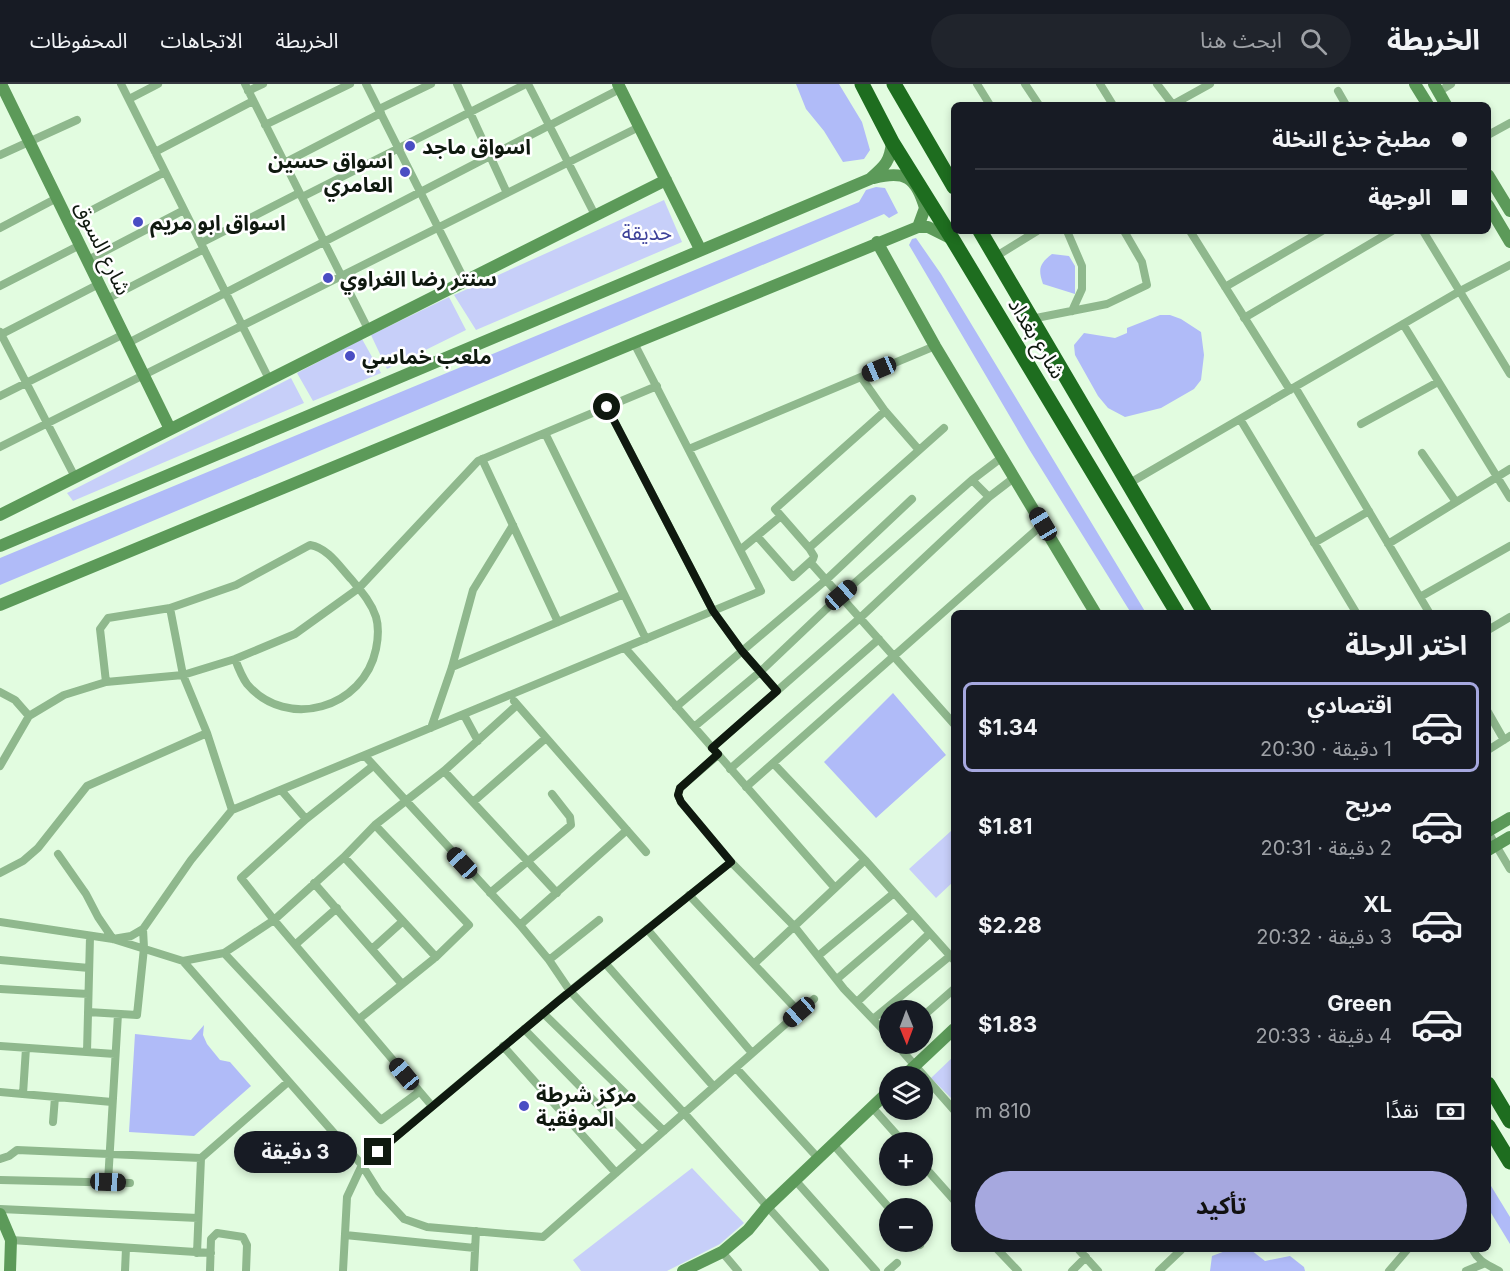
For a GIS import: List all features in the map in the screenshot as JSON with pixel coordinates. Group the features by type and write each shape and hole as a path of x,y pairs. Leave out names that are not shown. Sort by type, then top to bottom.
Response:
{"highway":[{"path":"894,84 951,182"},
{"name":"شارع بغداد","path":"865,85 892,142 1176,610"},
{"name":"شارع بغداد","path":"982,234 1203,610"},
{"path":"1491,1089 1510,1121"},
{"path":"1491,1134 1510,1162"}],"main road":[{"name":"شارع السوق","path":"1,84 170,429"},
{"path":"1415,84 1426,102"},
{"path":"619,86 700,249"},
{"path":"1436,88 1444,102"},
{"path":"870,179 887,164 891,156 892,142"},
{"path":"0,546 870,179 902,174 916,186 925,208 918,227"},
{"path":"0,515 666,180"},
{"path":"1491,180 1510,212"},
{"path":"1491,210 1510,242"},
{"path":"0,605 634,343 740,302 877,242 918,227 928,227 953,240"},
{"path":"877,242 1001,458 1015,477 1094,610"},
{"path":"1491,830 1510,818"},
{"path":"1492,847 1510,837"},
{"path":"914,1066 951,1032"},
{"path":"683,1271 722,1252 748,1230 766,1208 879,1100"},
{"path":"0,1214 11,1240 10,1271"}],"street":[{"path":"121,84 269,379"},
{"path":"129,99 158,84"},
{"path":"263,84 246,88 368,330"},
{"path":"265,125 350,84"},
{"path":"366,84 465,281"},
{"path":"284,163 431,84"},
{"path":"457,84 507,193"},
{"path":"106,299 301,195 527,84 595,215"},
{"path":"977,84 988,102"},
{"path":"1025,84 1037,102"},
{"path":"1100,84 1111,102"},
{"path":"1157,84 1170,102"},
{"path":"1177,102 1210,84"},
{"path":"1436,88 1451,84"},
{"path":"0,396 226,292 490,156 619,86"},
{"path":"1338,91 1344,102"},
{"path":"155,152 253,101"},
{"path":"0,155 77,120"},
{"path":"1491,133 1510,123"},
{"path":"0,447 639,127"},
{"path":"69,222 165,172"},
{"path":"0,228 57,198"},
{"path":"88,260 184,210"},
{"path":"994,257 1032,234"},
{"path":"1068,234 1082,266 1082,289 1072,311"},
{"path":"1031,320 1107,304 1147,285 1142,262 1126,234"},
{"path":"1192,234 1244,318 1292,388 1428,610"},
{"path":"1225,287 1317,234"},
{"path":"1244,318 1387,234"},
{"path":"1425,234 1510,374"},
{"path":"0,286 80,245"},
{"path":"1128,484 1460,291 1510,265"},
{"path":"75,477 0,334 99,284"},
{"path":"1403,324 1510,498"},
{"path":"113,939 131,936 143,929 190,860 232,810 761,591 634,343"},
{"path":"689,449 935,345"},
{"path":"861,377 885,411 919,450"},
{"path":"1361,424 1438,382"},
{"path":"0,766 29,716 64,695 106,682 183,675 235,659 295,634 359,588 478,461 657,386"},
{"path":"607,407 713,611 742,651 777,691"},
{"path":"757,536 793,577 810,562 814,556 809,548 775,509 885,411"},
{"path":"1240,419 1355,610"},
{"path":"809,548 944,428"},
{"path":"545,433 646,639"},
{"path":"1422,453 1456,501"},
{"path":"694,728 761,671 841,595 972,480 1001,458"},
{"path":"482,459 558,622"},
{"path":"1388,544 1510,469"},
{"path":"879,1025 794,926 731,862 678,795 680,788 715,751 777,691 860,618 989,497 1015,477"},
{"path":"972,480 989,497"},
{"path":"676,706 826,580 912,499"},
{"path":"1314,543 1369,512"},
{"path":"740,550 781,516"},
{"path":"746,787 1043,524"},
{"path":"431,728 452,667 473,590 513,525"},
{"path":"106,682 99,628 108,618 170,608 236,585 310,545 321,547 359,588 367,598 376,619 377,646 374,659 363,680 340,700 321,706 300,709 264,698 246,683 235,659"},
{"path":"1420,597 1510,546"},
{"path":"810,562 951,721"},
{"path":"452,667 624,594"},
{"path":"170,608 183,675 207,733 232,810"},
{"path":"1491,628 1509,619"},
{"path":"730,769 879,639"},
{"path":"625,648 835,888"},
{"path":"0,692 15,700 29,716"},
{"path":"510,696 645,852"},
{"path":"0,922 113,939 183,961 224,953 273,920 344,857 375,825 444,771 517,705"},
{"path":"464,715 478,741"},
{"path":"1491,716 1507,738 1491,748"},
{"path":"0,873 23,861 38,848 87,786 207,733"},
{"path":"473,802 546,738"},
{"path":"365,756 520,925 549,960 570,991 684,1113 766,1208 825,1271"},
{"path":"773,763 865,860 951,957"},
{"path":"373,766 306,819 241,878 273,920 296,944 432,1106"},
{"path":"444,771 557,893"},
{"path":"281,790 306,819"},
{"path":"490,893 571,825 570,817 552,794"},
{"path":"359,1019 436,957 469,925 375,825"},
{"path":"520,925 627,830"},
{"path":"1492,847 1510,869"},
{"path":"58,854 113,939"},
{"path":"344,857 436,957"},
{"path":"754,963 865,860"},
{"path":"343,1271 347,1197 362,1165 543,1013 731,862"},
{"path":"314,883 402,984"},
{"path":"818,956 894,893"},
{"path":"689,895 799,1012"},
{"path":"296,944 337,908"},
{"path":"837,979 913,914"},
{"path":"549,960 599,920"},
{"path":"372,949 403,921"},
{"path":"88,1012 137,1015 144,948 143,929"},
{"path":"646,929 752,1053"},
{"path":"857,1002 930,933"},
{"path":"87,1052 90,937"},
{"path":"224,953 381,1120 419,1092"},
{"path":"873,1019 951,959"},
{"path":"0,960 89,968"},
{"path":"183,961 362,1165 379,1192 404,1219 427,1227 543,1236 814,999"},
{"path":"604,963 714,1087"},
{"path":"0,989 88,994"},
{"path":"933,1007 951,991"},
{"path":"543,1013 664,1131"},
{"path":"108,1182 118,1014"},
{"path":"524,1029 642,1150"},
{"path":"0,1046 115,1054"},
{"path":"503,1046 616,1173"},
{"path":"23,1094 26,1048"},
{"path":"904,1054 914,1066"},
{"path":"735,1068 818,1158"},
{"path":"0,1159 17,1150 201,1158 288,1082"},
{"path":"933,1087 951,1107"},
{"path":"0,1092 112,1101"},
{"path":"53,1122 55,1097"},
{"path":"872,1107 894,1132"},
{"path":"833,1144 880,1198"},
{"path":"197,1252 201,1158"},
{"path":"933,1176 951,1197"},
{"path":"0,1180 130,1183"},
{"path":"795,1180 876,1271"},
{"path":"0,1209 198,1218"},
{"path":"474,1271 476,1231"},
{"path":"210,1271 211,1239 217,1233 243,1237 247,1245 246,1271"},
{"path":"345,1236 475,1248"},
{"path":"11,1240 211,1253"},
{"path":"125,1271 126,1248"},
{"path":"722,1252 738,1271"},
{"path":"1000,1252 1017,1271"},
{"path":"1080,1252 1098,1271"},
{"path":"1159,1271 1179,1252"},
{"path":"1389,1271 1405,1252"},
{"path":"1474,1252 1483,1263 1498,1271"},
{"path":"1072,1271 1086,1257"},
{"path":"888,1271 897,1263"},
{"path":"1466,1271 1483,1263"}],"green space":[{"name":"حديقة","path":"664,200 682,242 476,330 454,295"},
{"path":"449,297 466,330 387,369 371,335"},
{"name":"ملعب خماسي","path":"362,339 381,373 313,401 297,373"},
{"path":"291,378 304,403 73,501 67,493"},
{"path":"951,831 951,884 936,898 909,869"},
{"path":"951,1059 951,1098 933,1080 933,1076"},
{"path":"692,1168 744,1223 720,1244 667,1271 581,1271 573,1260"}],"shaded area":[{"path":"796,84 839,84 862,122 870,150 864,159 843,162 824,131 806,109"},
{"path":"876,187 885,188 898,213 889,218 884,214 0,585 0,558 859,202 866,190"},
{"path":"916,238 941,274 1144,610 1129,610 1029,449 909,245 912,239"},
{"path":"1052,254 1069,256 1075,266 1075,294 1043,284 1040,274 1041,267"},
{"path":"1160,315 1170,315 1181,319 1201,332 1204,355 1201,380 1194,389 1161,408 1125,417 1108,408 1098,396 1075,355 1074,345 1084,333 1115,338 1127,333 1127,328"},
{"path":"893,693 946,755 876,818 824,762"},
{"path":"204,1025 203,1035 207,1044 220,1060 230,1062 251,1086 194,1136 129,1132 135,1034 191,1040"},
{"path":"1491,1186 1510,1217 1510,1244 1491,1213"},
{"path":"1223,1252 1254,1252 1265,1261 1290,1256 1304,1267 1305,1271 1210,1271 1212,1256"}],"place":[{"name":"اسواق ماجد","path":"410,146"},
{"name":"اسواق حسين العامري","path":"405,172"},
{"name":"اسواق ابو مريم","path":"138,222"},
{"name":"سنتر رضا الغراوي","path":"328,278"},
{"name":"ملعب خماسي","path":"350,356"},
{"name":"مركز شرطة الموفقية","path":"524,1106"}],"route":[{"path":"378,1152 557,1002 731,862 681,802 678,795 680,788 718,754 712,748 777,691 742,651 713,611 607,407"}]}
